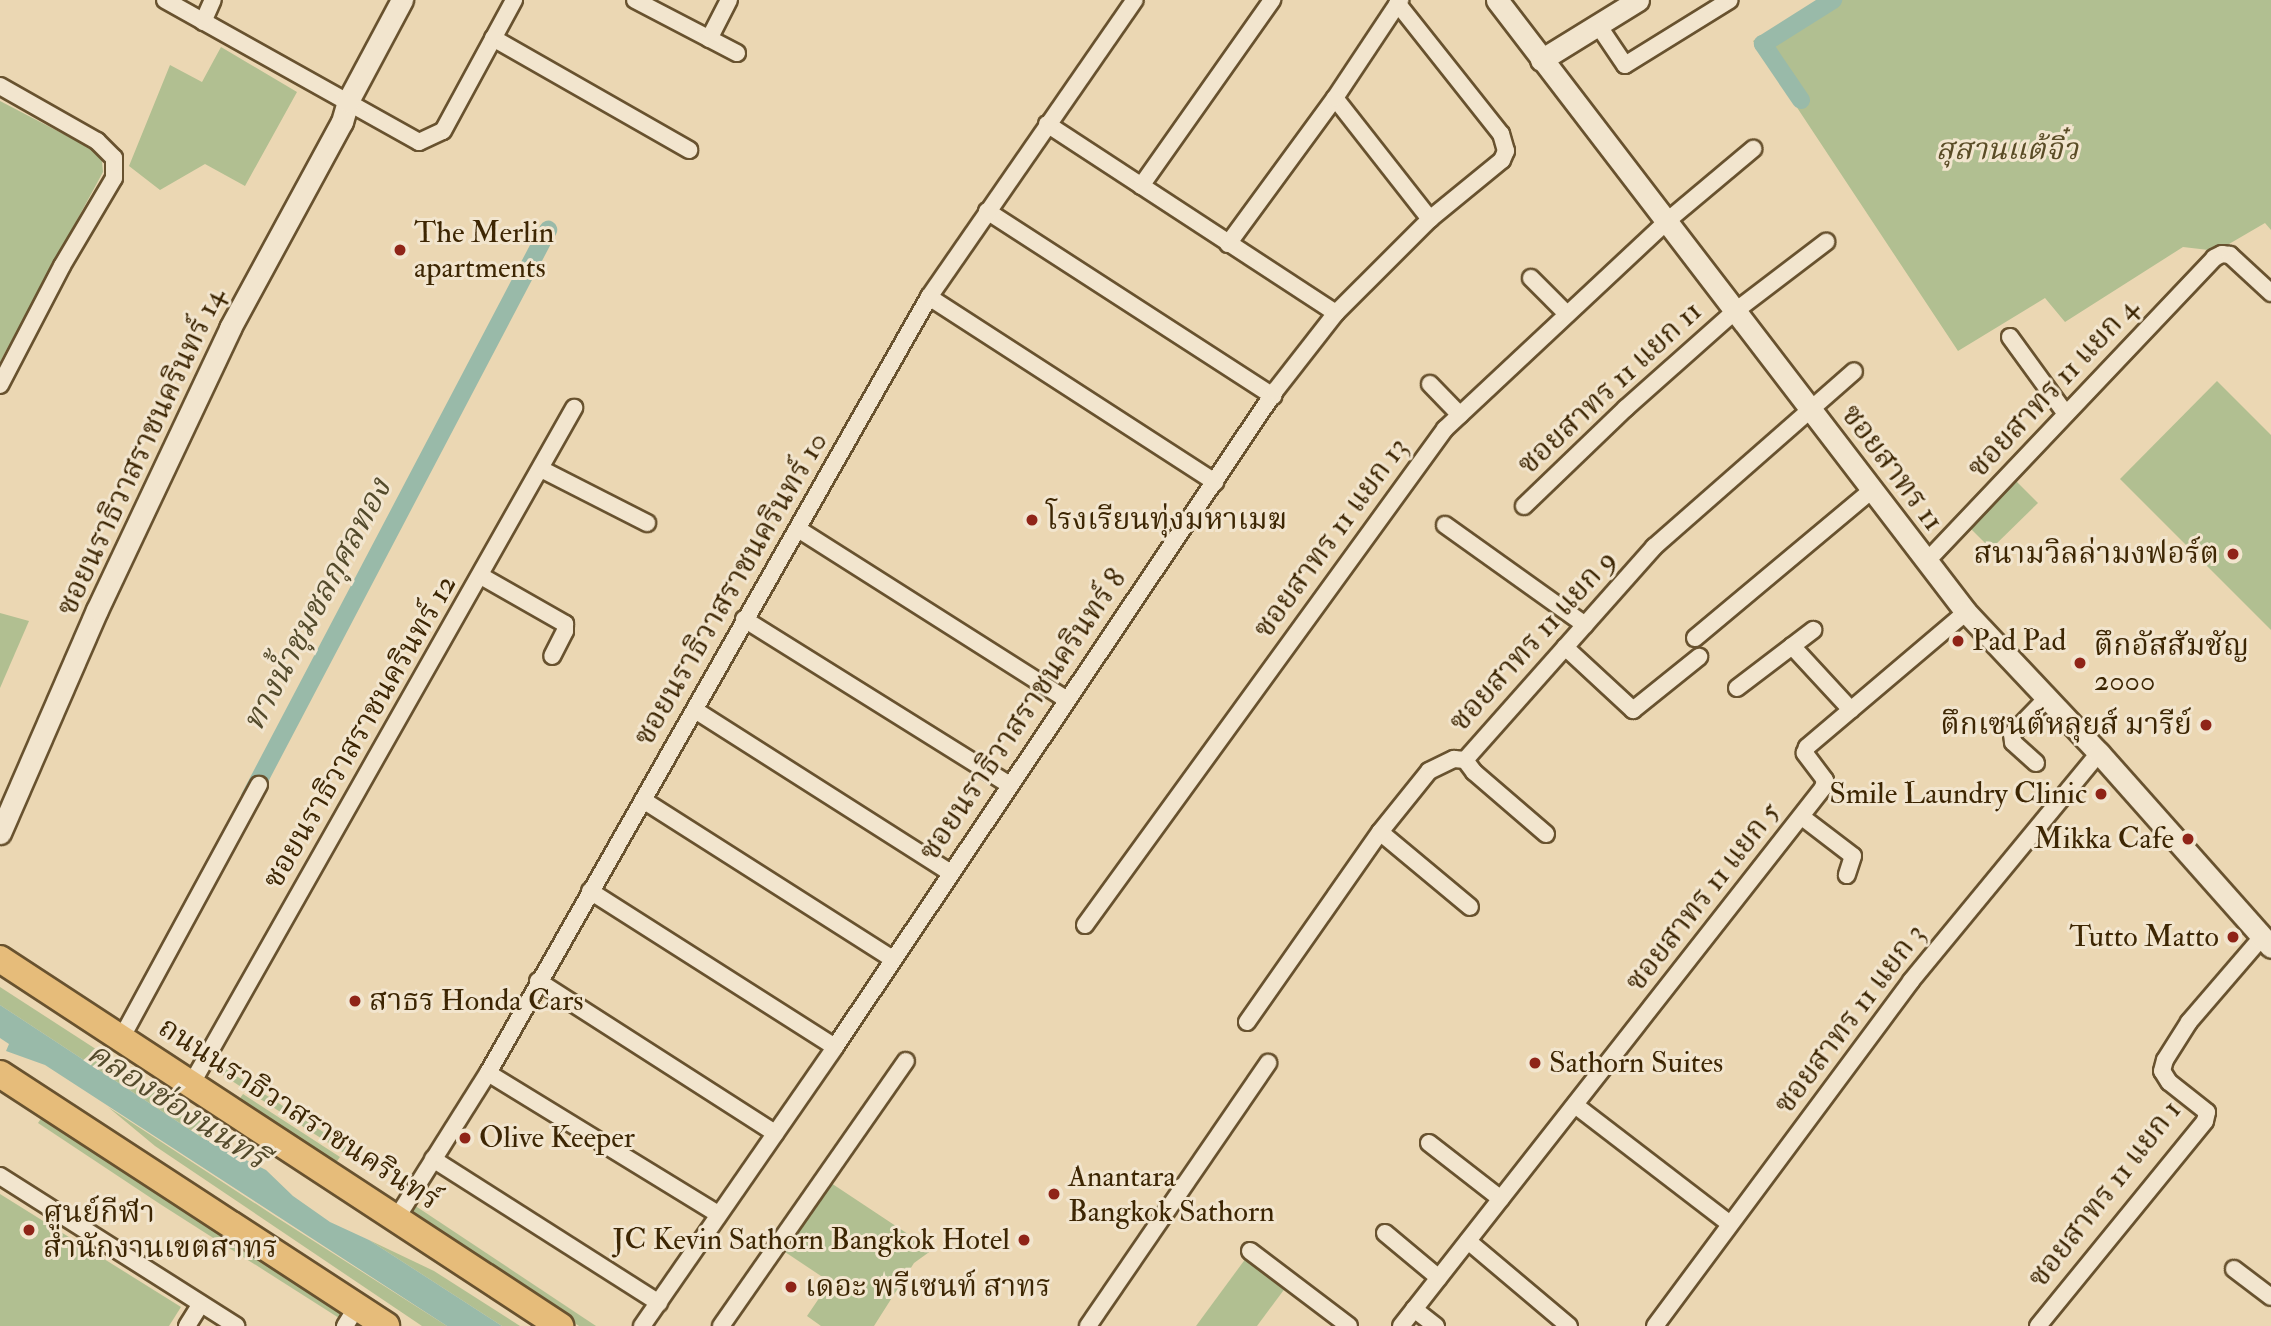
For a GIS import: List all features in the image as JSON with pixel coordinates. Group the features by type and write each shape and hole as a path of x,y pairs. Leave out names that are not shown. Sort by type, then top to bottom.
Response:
{"main road":[{"name":"ถนนนราธิวาสราชนครินทร์","path":"0,959 560,1326"},
{"path":"0,1074 351,1317 386,1326"}],"street":[{"path":"165,0 419,142 431,139 443,131 514,0"},
{"path":"203,22 214,0"},
{"name":"ซอยนราธิวาสราชนครินทร์ 14","path":"0,834 176,440 230,328 342,122 348,102 402,0"},
{"path":"635,0 737,53"},
{"path":"709,38 729,0"},
{"name":"ซอยนราธิวาสราชนครินทร์ 10","path":"396,1219 488,1073 929,298 1135,0"},
{"path":"1141,186 1272,0"},
{"name":"ซอยสาทร 11","path":"1497,0 1966,612 2099,754 2266,942"},
{"path":"1541,60 1638,0"},
{"path":"1598,25 1625,65 1730,0"},
{"path":"1228,244 1335,97 1399,2"},
{"name":"ซอยนราธิวาสราชนครินทร์ 8","path":"642,1326 835,1046 1273,396 1336,313 1430,219 1494,169 1506,151 1501,134 1399,2"},
{"path":"493,38 690,150"},
{"path":"0,86 97,141 114,158 114,178 62,266 0,385"},
{"path":"1335,97 1430,219"},
{"path":"1047,124 1336,313"},
{"name":"ซอยสาทร 11 แยก 13","path":"1085,925 1445,429 1666,222 1753,149"},
{"path":"987,211 1273,396"},
{"name":"ซอยสาทร 11 แยก 11","path":"1524,506 1626,408 1734,312 1826,242"},
{"name":"ซอยสาทร 11 แยก 4","path":"1926,562 2214,258 2222,254 2230,255 2271,293"},
{"path":"1531,278 1566,313"},
{"path":"929,298 1215,482"},
{"path":"2010,337 2066,414"},
{"name":"ซอยสาทร 11 แยก 9","path":"1247,1022 1380,832 1429,771 1454,760 1465,760 1664,538 1854,371"},
{"path":"1430,384 1460,415"},
{"name":"ซอยนราธิวาสราชนครินทร์ 12","path":"192,1083 574,408"},
{"path":"541,469 647,523"},
{"path":"1695,638 1871,491"},
{"path":"1445,525 1585,625"},
{"path":"798,529 1067,701"},
{"path":"481,576 565,624 565,631 552,656"},
{"name":"ซอยสาทร 11 แยก 5","path":"1401,1326 1802,817 1825,783 1807,757 1807,747 1966,612"},
{"path":"744,619 1010,785"},
{"path":"1737,688 1812,630"},
{"path":"1792,646 1851,710"},
{"path":"1565,647 1633,710 1699,657"},
{"path":"2036,763 2013,742 2012,734 2047,698"},
{"path":"695,710 951,873"},
{"name":"ซอยสาทร 11 แยก 3","path":"1655,1326 1911,981 2099,754"},
{"path":"1465,760 1474,772 1546,834"},
{"path":"122,1037 259,785"},
{"path":"643,800 892,959"},
{"path":"1802,817 1853,856 1847,875"},
{"path":"1380,832 1470,907"},
{"path":"590,891 835,1046"},
{"name":"ซอยสาทร 11 แยก 1","path":"2038,1326 2205,1121 2207,1112 2169,1082 2162,1071 2165,1060 2189,1023 2266,942"},
{"path":"538,981 775,1133"},
{"path":"721,1326 906,1061"},
{"path":"1088,1326 1268,1063"},
{"path":"488,1073 718,1214"},
{"path":"1575,1105 1730,1224"},
{"path":"1429,1143 1501,1199"},
{"path":"433,1158 659,1303"},
{"path":"0,1176 236,1326"},
{"path":"1385,1233 1439,1278"},
{"path":"1468,1241 1569,1326"},
{"path":"1250,1251 1349,1326"},
{"path":"2234,1269 2271,1297"},
{"path":"187,1326 201,1304"},
{"path":"1414,1309 1436,1326"}],"green space":[{"name":"สุสานแต้จิ๋ว","path":"1819,0 2271,0 2271,230 2265,223 2217,251 2183,247 2065,322 2045,298 1958,351 1753,41"},
{"path":"221,47 297,92 245,186 205,164 160,190 129,166 170,65 202,82"},
{"path":"0,101 96,151 102,161 103,172 0,362"},
{"name":"สนามวิลล่ามงฟอร์ต","path":"2217,381 2271,435 2271,630 2120,479"},
{"path":"2016,481 2038,503 1991,549 1969,527"},
{"path":"0,613 29,621 0,688"},
{"path":"0,987 210,1123 201,1137 0,1005"},
{"path":"218,1064 348,1148 344,1153 215,1070"},
{"path":"243,1094 340,1157 335,1164 238,1101"},
{"path":"108,1107 447,1326 422,1326 155,1146"},
{"path":"42,1117 343,1313 339,1318 160,1204 38,1123"},
{"path":"831,1183 932,1250 914,1263 874,1326 821,1326 807,1316 830,1282 782,1250"},
{"name":"ศูนย์กีฬา สำนักงานเขตสาทร","path":"0,1194 181,1307 169,1326 0,1326"},
{"path":"414,1205 596,1326 579,1326 414,1215 411,1211"},
{"path":"369,1240 434,1271 520,1326 502,1326"},
{"path":"1249,1254 1286,1287 1257,1326 1196,1326"}],"shaded area":[{"path":"0,1005 201,1137 266,1170 293,1196 330,1222 369,1240 502,1326 447,1326 45,1065 6,1051 9,1044 0,1038"}],"waterway":[{"path":"1801,100 1763,44 1833,0"},
{"name":"ทางน้ำชุมชลกุศลทอง","path":"250,797 548,230"}],"place":[{"name":"The Merlin apartments","path":"400,250"},
{"name":"โรงเรียนทุ่งมหาเมฆ","path":"1032,520"},
{"name":"สนามวิลล่ามงฟอร์ต","path":"2233,554"},
{"name":"Pad Pad","path":"1958,641"},
{"name":"ตึกอัสสัมชัญ 2000","path":"2080,663"},
{"name":"ตึกเซนต์หลุยส์ มารีย์","path":"2206,725"},
{"name":"Smile Laundry Clinic","path":"2101,794"},
{"name":"Mikka Cafe","path":"2188,839"},
{"name":"Tutto Matto","path":"2233,937"},
{"name":"สาธร Honda Cars","path":"355,1001"},
{"name":"Sathorn Suites","path":"1535,1063"},
{"name":"Olive Keeper","path":"465,1138"},
{"name":"Anantara Bangkok Sathorn","path":"1054,1194"},
{"name":"ศูนย์กีฬา สำนักงานเขตสาทร","path":"29,1230"},
{"name":"JC Kevin Sathorn Bangkok Hotel","path":"1024,1240"},
{"name":"เดอะ พรีเซนท์ สาทร","path":"791,1287"}],"water label":[{"name":"คลองช่องนนทรี","path":"177,1106"}]}
